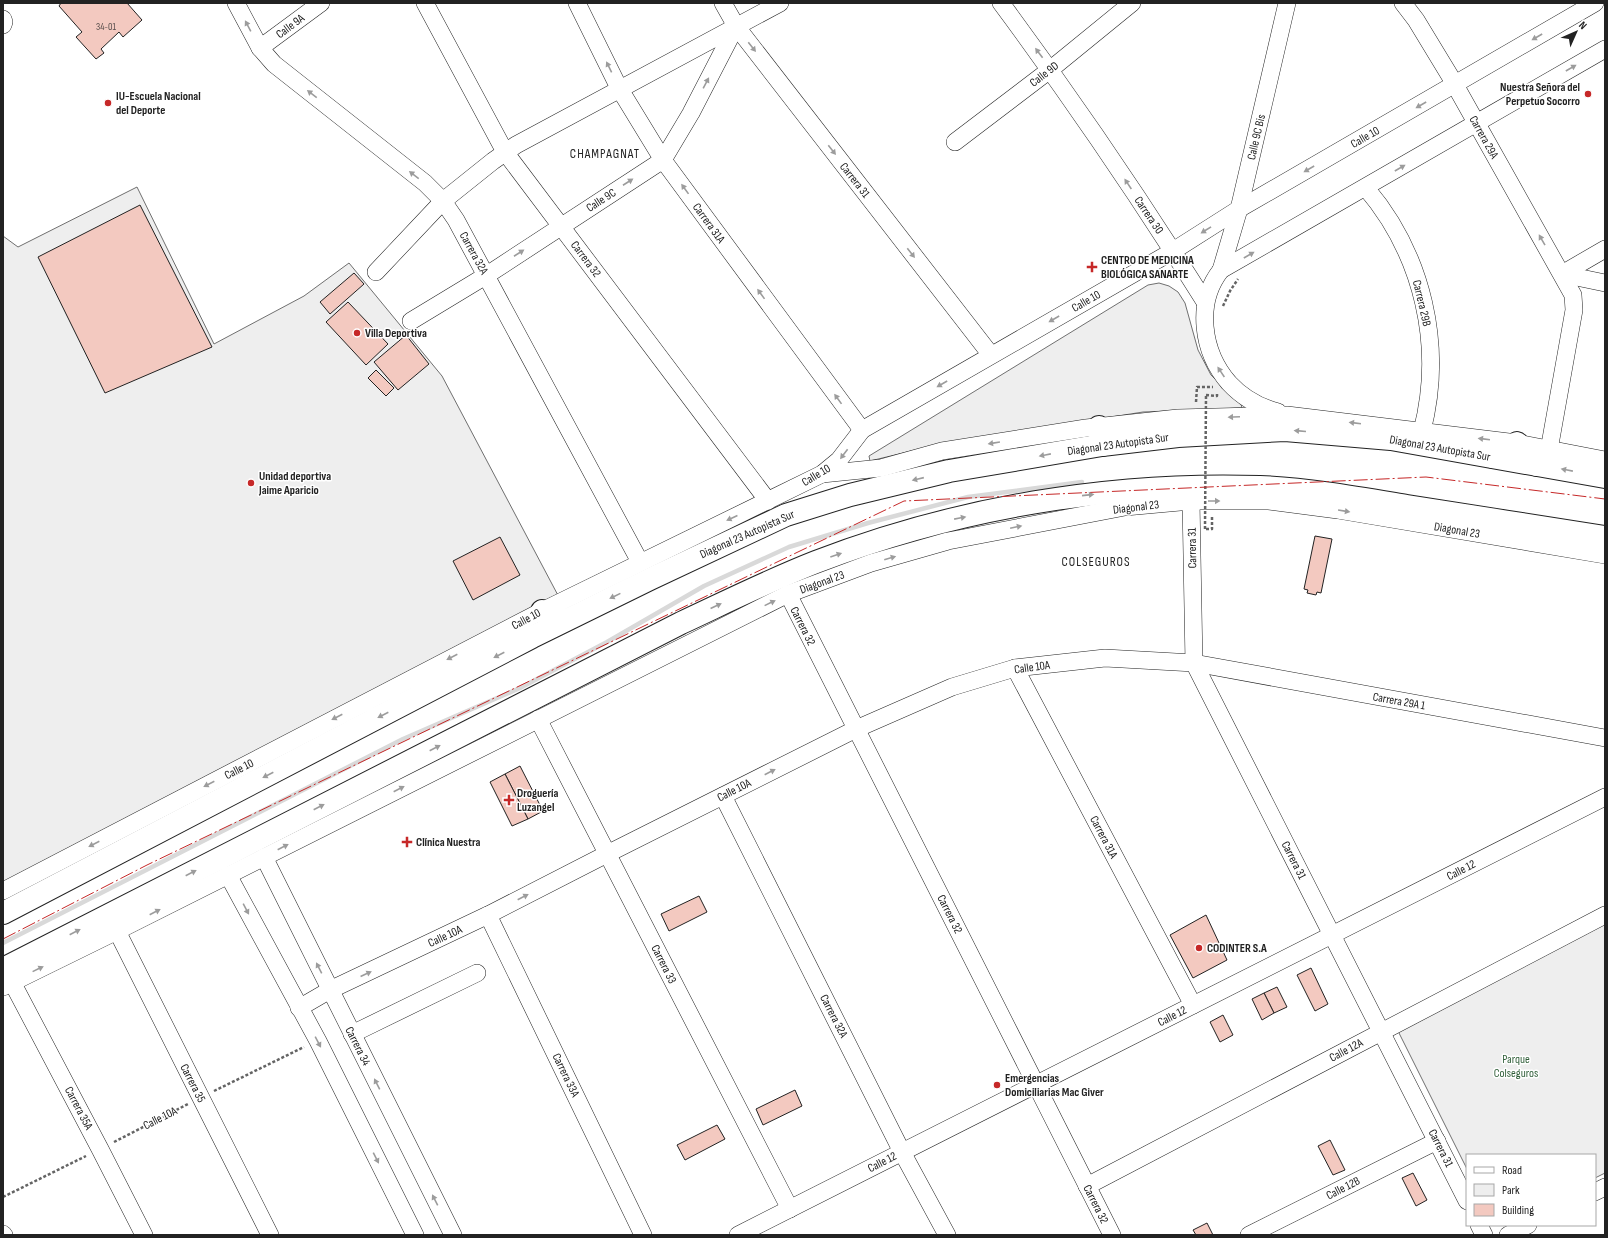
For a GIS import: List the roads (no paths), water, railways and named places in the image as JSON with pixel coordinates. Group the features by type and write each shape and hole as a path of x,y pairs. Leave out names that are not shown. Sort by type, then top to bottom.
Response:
{"main road":[{"name":"Diagonal 23 Autopista Sur","path":"645,570 786,515 850,495 1100,436 1178,436 1285,430 1391,439 1493,458 1543,457 1605,478"},
{"path":"1493,458 1517,443 1543,457"},
{"path":"6,979 681,623 816,562 884,539 945,521 1082,495 1198,486 1263,487 1330,494 1605,537"},
{"name":"Calle 10","path":"3,913 565,620 645,570"},
{"path":"532,637 539,612 565,620"},
{"path":"3,899 35,896"}],"street":[{"name":"Carrera 32A","path":"236,3 260,48 274,64 425,183 443,201 456,220 487,275 645,570"},
{"name":"Calle 9A","path":"260,48 320,3"},
{"name":"Carrera 32","path":"425,3 505,152 768,501"},
{"name":"Carrera 31A","path":"577,3 619,88 663,160 862,430"},
{"name":"Carrera 31","path":"723,3 736,26 991,356"},
{"path":"376,272 443,201 505,152 619,88 780,3"},
{"name":"Carrera 30","path":"1001,3 1050,69 1173,251 1205,302"},
{"name":"Calle 9D","path":"955,142 1050,69 1132,3"},
{"name":"Calle 9C Bis","path":"1221,270 1239,209 1287,3"},
{"name":"Carrera 29A","path":"1403,3 1416,20 1455,85 1573,295 1574,310 1543,457"},
{"name":"Calle 10","path":"3,891 539,612 645,570 768,501 822,474 839,460 862,430 1173,251 1239,209 1595,3"},
{"path":"3,19 3,25"},
{"name":"Calle 9C","path":"411,321 487,275 663,160 691,113 736,26"},
{"path":"1287,415 1263,408 1241,395 1218,369 1206,336 1204,319 1205,302 1209,290 1221,270 1366,188 1605,49"},
{"name":"Carrera 29B","path":"1366,188 1396,229 1413,265 1424,302 1430,341 1430,381 1422,431"},
{"path":"1562,274 1605,249"},
{"path":"1562,274 1605,283"},
{"path":"822,474 881,468 942,451 1100,436 1178,418 1287,415 1517,443"},
{"path":"1543,457 1605,460"},
{"name":"Carrera 31","path":"1191,501 1194,664 1466,1198"},
{"name":"Diagonal 23","path":"538,719 788,594 871,563 948,541 1126,507 1191,501 1269,501 1338,510 1605,555"},
{"name":"Carrera 32","path":"788,594 1112,1235"},
{"name":"Calle 10A","path":"299,1008 330,990 488,915 856,729 952,686 1015,668 1105,658 1194,664"},
{"name":"Carrera 29A 1","path":"1194,664 1605,738"},
{"name":"Carrera 31A","path":"1015,668 1193,1006"},
{"path":"6,979 117,931 538,719"},
{"name":"Carrera 33","path":"538,719 790,1209"},
{"name":"Carrera 32A","path":"723,796 902,1152 946,1235"},
{"name":"Calle 12","path":"738,1235 1605,797"},
{"name":"Carrera 34","path":"264,857 453,1235"},
{"path":"228,875 318,1041 415,1235"},
{"name":"Carrera 33A","path":"488,915 644,1235"},
{"name":"Calle 12A","path":"1087,1186 1605,915"},
{"name":"Carrera 35","path":"117,931 270,1235"},
{"path":"352,1034 477,973"},
{"name":"Carrera 35A","path":"6,979 100,1149 144,1235"},
{"name":"Calle 12B","path":"1249,1235 1437,1141"},
{"path":"1596,1192 1605,1187"},
{"path":"1480,1226 1484,1235"},
{"path":"1508,1235 1526,1226"}],"waterway":[{"path":"3,943 403,739 520,688 607,642 704,586 789,547 868,523 968,497 1082,482"}],"place":[{"name":"Nuestra Señora del Perpetuo Socorro","path":"1588,94"},
{"name":"IU-Escuela Nacional del Deporte","path":"108,103"},
{"name":"CENTRO DE MEDICINA BIOLÓGICA SANARTE","path":"1092,267"},
{"name":"Villa Deportiva","path":"357,333"},
{"name":"Unidad deportiva Jaime Aparicio","path":"251,483"},
{"name":"Droguería Luzangel","path":"509,800"},
{"name":"Clínica Nuestra","path":"407,842"},
{"name":"CODINTER S.A","path":"1199,948"},
{"name":"Emergencias Domiciliarias Mac Giver","path":"997,1085"}],"district":[{"name":"CHAMPAGNAT","path":"605,153"},
{"name":"COLSEGUROS","path":"1096,561"}],"park label":[{"name":"Parque Colseguros","path":"1516,1066"}]}
